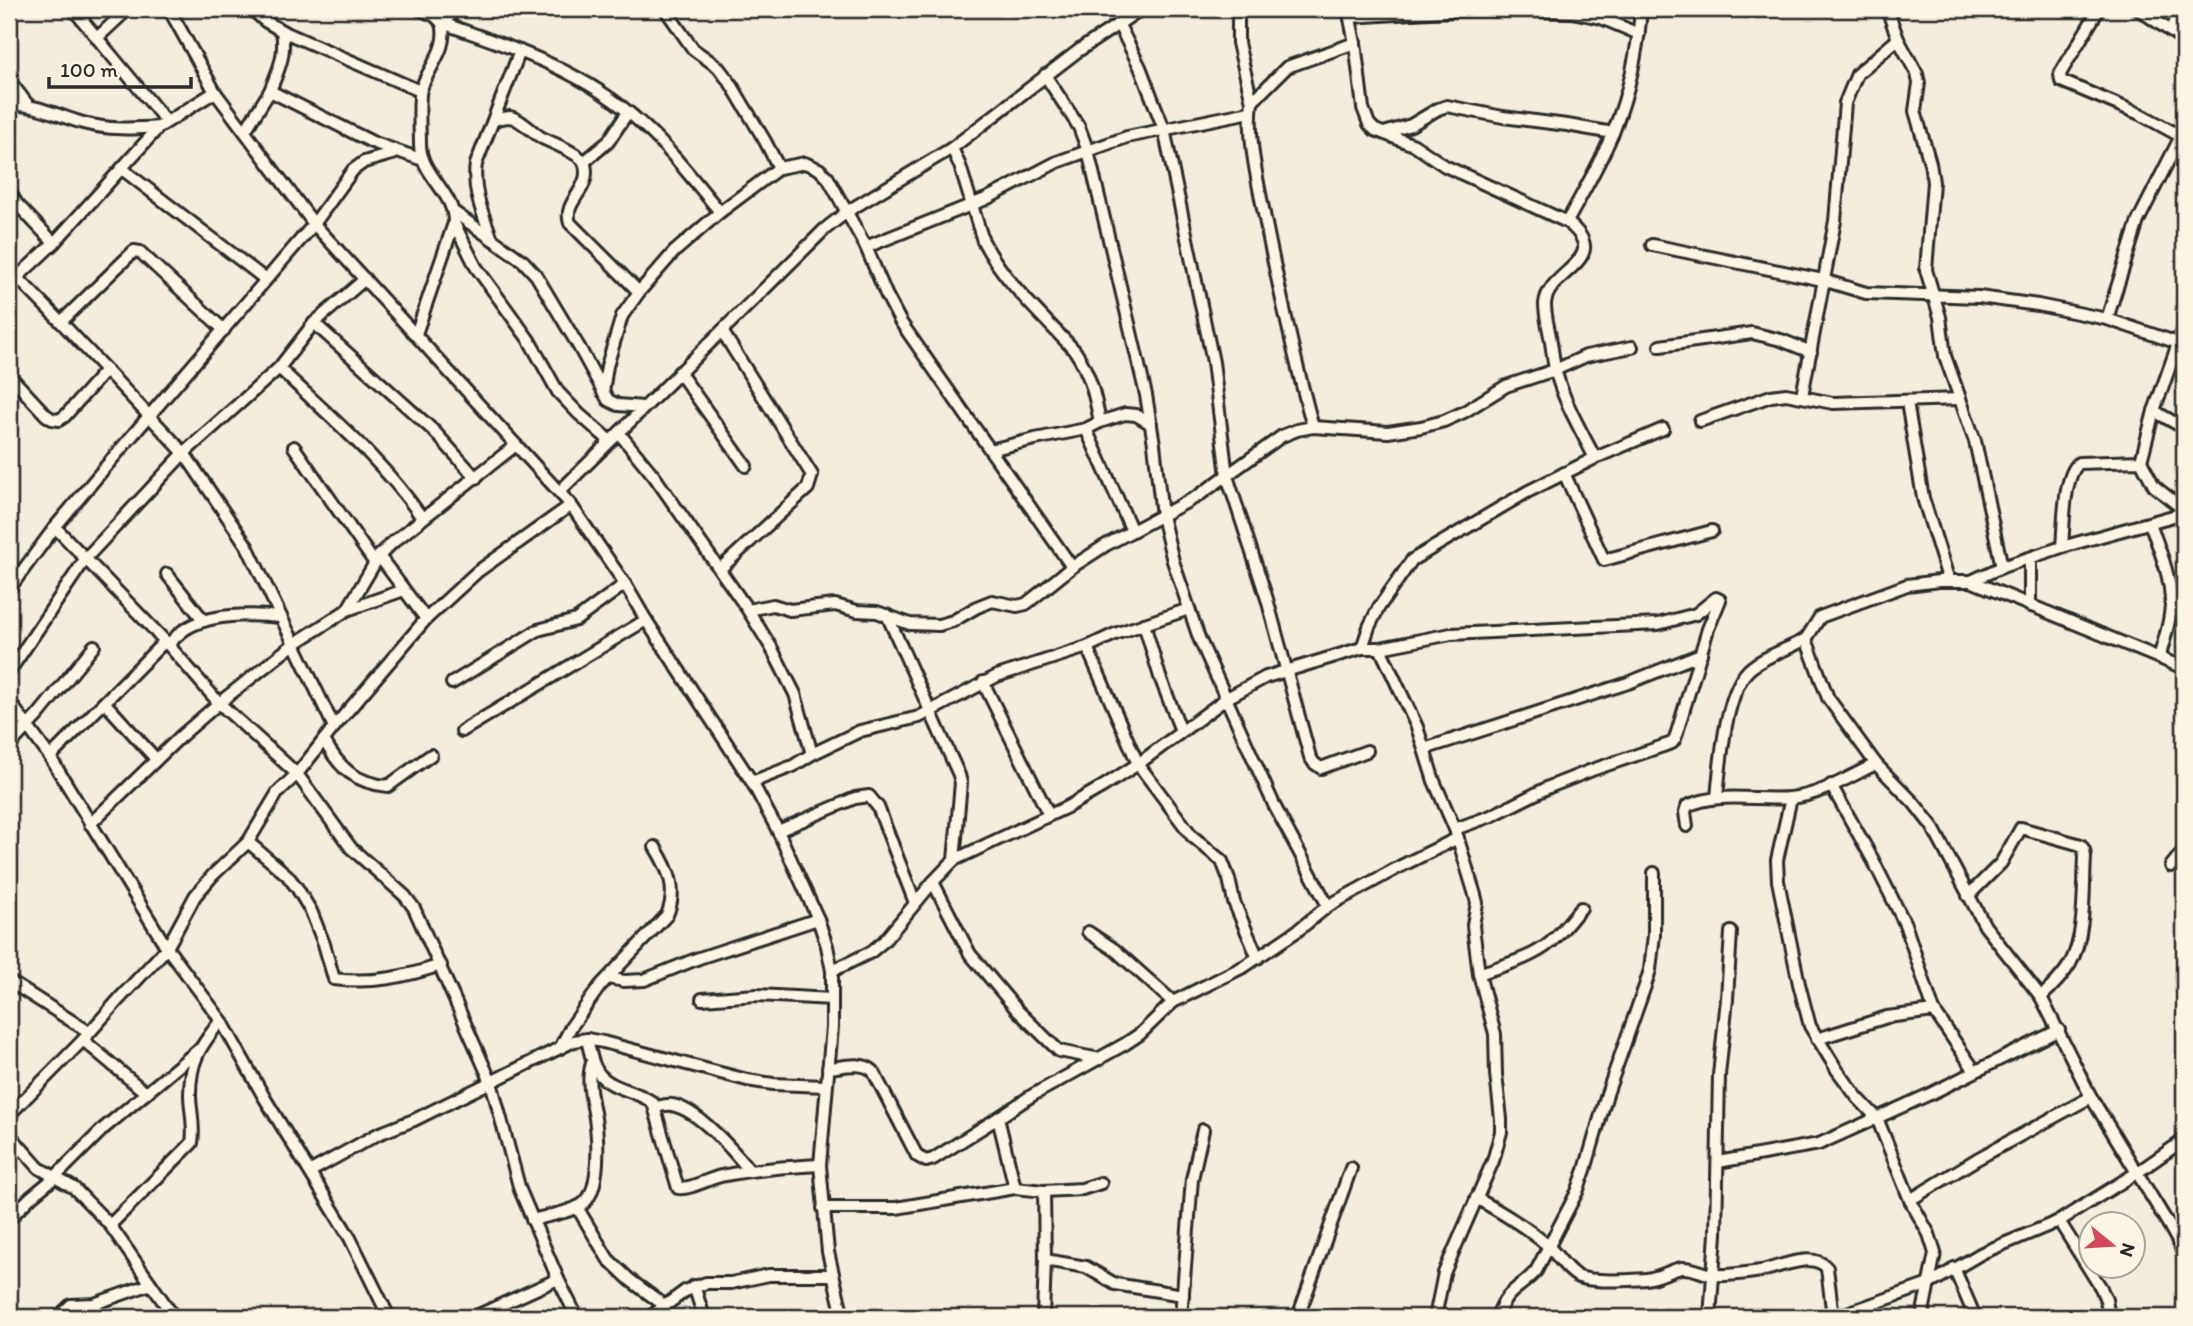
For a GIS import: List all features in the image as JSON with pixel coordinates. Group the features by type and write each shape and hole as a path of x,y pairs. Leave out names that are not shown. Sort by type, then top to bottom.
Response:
{"street":[{"path":"73,9 162,124"},
{"path":"97,38 128,9"},
{"path":"169,9 215,92 314,224 571,505 625,584 751,782 778,831 818,919 832,971 820,1164 832,1275 844,1317"},
{"path":"251,9 282,31 420,91"},
{"path":"419,9 435,16 442,23 520,51 578,78 642,123 720,212"},
{"path":"442,23 457,9"},
{"path":"666,9 693,49 718,67 731,85 779,168"},
{"path":"559,492 825,229 848,211 952,148 1045,75 1140,9"},
{"path":"1238,9 1238,43 1251,107 1257,178 1283,305 1313,427"},
{"path":"1595,458 1555,370 1545,302 1554,285 1574,265 1585,248 1584,239 1567,222 1445,166 1406,141 1375,130 1365,117 1349,13 1476,9 1572,12 1601,18 1639,34"},
{"path":"1567,222 1613,133 1626,97 1642,9"},
{"path":"1887,9 1919,83 1915,111 1933,182 1926,270 1940,317 1945,356 1975,441 2002,567"},
{"path":"2099,9 2060,74 2061,82 2140,114 2183,137 2141,211 2107,319"},
{"path":"2138,9 2184,40"},
{"path":"2170,31 2183,9"},
{"path":"442,23 445,33 443,43 420,91 419,145 423,160 451,203 454,217 476,267 529,340 558,391 579,414 615,437 654,475 720,569 783,666 795,694 812,754"},
{"path":"1119,25 1140,66 1164,129 1213,362 1227,476 1266,599 1310,757 1321,768 1367,751"},
{"path":"245,131 270,91 282,62 285,47 282,31"},
{"path":"1802,396 1836,214 1846,103 1857,74 1898,39"},
{"path":"866,247 986,199 1042,169 1134,134 1251,107 1287,68 1355,43"},
{"path":"492,239 475,192 476,164 520,51"},
{"path":"1045,75 1079,127 1088,151 1151,424 1161,516 1189,609 1199,638 1275,807 1328,906"},
{"path":"9,80 28,105"},
{"path":"270,91 372,142 423,160"},
{"path":"215,92 162,124 54,243 11,277 61,321 184,453 247,546 334,727"},
{"path":"9,105 28,105 83,123 109,128 162,124"},
{"path":"1384,134 1411,125 1438,109 1447,107 1613,133"},
{"path":"584,162 608,142 628,112"},
{"path":"494,120 509,117 518,121 584,162 584,183 567,215 570,223 639,292"},
{"path":"952,148 983,241 998,267 1082,361 1093,388 1100,422"},
{"path":"9,589 55,527 314,224 353,170 364,162 399,152"},
{"path":"603,391 622,316 674,252 720,212 779,168 804,163 819,169 828,178 848,211 900,321 1072,567"},
{"path":"122,169 265,279"},
{"path":"9,191 17,204 54,243"},
{"path":"454,217 492,239 523,261 536,275 612,403 643,407"},
{"path":"416,334 454,217"},
{"path":"1652,245 1823,280 1876,295 1979,297 2107,319 2178,343"},
{"path":"61,321 134,251 140,252 225,330"},
{"path":"9,672 86,558 184,453 279,368 314,323 365,279"},
{"path":"314,323 435,432 476,478"},
{"path":"2184,327 2154,411 2141,461 2154,486 2184,511"},
{"path":"720,569 808,488 812,475 722,331"},
{"path":"1660,346 1752,333 1781,340 1811,352"},
{"path":"748,610 773,605 790,610 835,606 877,612 909,624 939,625 953,621 992,601 1017,606 1026,604 1072,567 1106,545 1198,496 1282,436 1313,427 1388,432 1421,427 1464,412 1506,387 1595,353 1632,348"},
{"path":"279,368 384,468 422,518"},
{"path":"9,374 46,415 59,420 105,370"},
{"path":"679,372 747,466"},
{"path":"1700,421 1786,394 1833,403 1959,399"},
{"path":"1907,402 1923,498 1949,581"},
{"path":"2154,411 2184,428"},
{"path":"990,450 1086,429 1100,422 1131,414 1151,424"},
{"path":"1086,429 1132,531"},
{"path":"1362,648 1374,616 1412,560 1527,492 1595,458 1663,429"},
{"path":"347,610 376,559 422,518 516,445"},
{"path":"294,447 376,559 426,619"},
{"path":"2062,547 2068,487 2075,467 2086,461 2141,461"},
{"path":"1564,473 1605,560 1712,531"},
{"path":"10,1111 86,1036 167,948 195,896 213,874 248,842 278,792 297,774 426,619 477,572 571,505"},
{"path":"1971,581 2002,567 2062,547 2184,511"},
{"path":"2150,523 2165,568 2172,602 2159,658"},
{"path":"55,527 167,643 219,702 297,774 351,848 405,896 414,908 491,1082 513,1170 532,1220 577,1317"},
{"path":"2030,559 2030,606"},
{"path":"167,574 204,621"},
{"path":"1717,797 1723,739 1734,697 1752,667 1805,639 1820,617 1907,585 1921,582 1971,581 2184,668"},
{"path":"452,682 538,630 576,620 625,584"},
{"path":"90,824 155,758 219,702 294,644 347,610 404,590"},
{"path":"828,1068 869,1067 917,1156 926,1161 933,1159 1031,1096 1140,1034 1173,1002 1258,958 1328,906 1457,834 1549,787 1672,743 1678,732 1708,629 1720,602 1716,598 1692,616 1658,624 1451,634 1380,648 1362,648 1266,677 1227,698 1138,764 1079,800 954,860 933,881 892,932 871,952 832,971"},
{"path":"751,782 793,766 860,731 907,721 983,682 1189,609"},
{"path":"50,757 167,643 185,629 204,621 251,615 281,617"},
{"path":"887,615 957,767 961,783 954,860"},
{"path":"461,731 646,620"},
{"path":"1144,624 1160,677 1181,731"},
{"path":"1805,639 1828,698 1877,764 1932,826 1985,926 2041,997 2091,1097 2138,1172 2180,1245 2184,1258"},
{"path":"9,746 28,727 94,646"},
{"path":"1087,647 1138,764 1197,842 1222,861 1234,902 1258,958"},
{"path":"1380,648 1417,727 1434,781 1457,834 1477,903 1473,925 1479,974 1495,1034 1500,1132 1493,1161 1444,1273 1435,1317"},
{"path":"1424,749 1628,683 1701,654"},
{"path":"983,682 1049,815"},
{"path":"9,701 50,757 167,948 221,1020 264,1097 351,1238 389,1317"},
{"path":"105,703 155,758"},
{"path":"324,740 342,768 376,785 388,786 430,755"},
{"path":"1687,826 1687,806 1717,797 1791,798 1831,785 1877,764"},
{"path":"1831,785 1905,924 1934,1011 1975,1070"},
{"path":"778,831 855,798 869,796 878,807 915,902"},
{"path":"1791,798 1777,860 1778,881 1804,1007 1817,1040 1857,1097 1877,1118 1910,1200 1933,1244 1935,1253 1922,1317"},
{"path":"1968,896 2001,863 2021,828 2081,845 2085,857 2078,944 2063,974 2041,997"},
{"path":"248,842 287,875 297,888 311,911 334,979 386,980 409,976 440,965"},
{"path":"559,1049 587,1003 658,927 673,903 670,875 655,847"},
{"path":"2171,866 2184,850"},
{"path":"1497,1317 1508,1294 1535,1271 1577,1192 1585,1170 1607,1094 1645,986 1653,951 1654,873"},
{"path":"933,881 970,954 1017,1010 1059,1051 1100,1059"},
{"path":"1479,974 1522,959 1552,942 1581,908"},
{"path":"608,978 624,981 644,980 722,950 818,919"},
{"path":"1088,932 1115,950 1173,1002"},
{"path":"1710,1317 1718,1162 1719,1075 1731,932"},
{"path":"9,981 86,1036 146,1093"},
{"path":"702,999 757,995 832,999"},
{"path":"1817,1040 1887,1017 1934,1011"},
{"path":"9,1219 104,1128 198,1050 221,1020"},
{"path":"1718,1162 1819,1144 2059,1030"},
{"path":"311,1171 378,1134 414,1120 574,1041 587,1039 747,1080 825,1086"},
{"path":"587,1039 598,1074 611,1085 648,1099 656,1107 678,1188 685,1189 711,1178 749,1170 820,1164"},
{"path":"110,1225 192,1143 194,1129 190,1092 198,1050"},
{"path":"532,1220 577,1207 588,1198 596,1174 597,1130 589,1078 593,1063"},
{"path":"1910,1200 1977,1158 2091,1097"},
{"path":"656,1107 671,1104 703,1121 716,1136 731,1147 749,1170"},
{"path":"998,1118 1015,1188"},
{"path":"1181,1317 1192,1180 1203,1130"},
{"path":"9,1134 39,1168 74,1188 110,1225 174,1317"},
{"path":"1476,1198 1517,1222 1548,1247 1569,1269 1588,1279 1649,1279 1679,1268 1712,1275 1759,1271 1810,1260 1820,1262 1827,1269 1834,1317 1929,1284 1982,1253 2059,1221 2182,1145"},
{"path":"1298,1317 1351,1168"},
{"path":"823,1208 896,1208 1015,1188 1044,1191 1082,1189 1101,1183"},
{"path":"1043,1317 1044,1191"},
{"path":"577,1207 608,1259 630,1280 664,1305"},
{"path":"2059,1221 2101,1288 2109,1317"},
{"path":"1045,1260 1086,1266 1115,1284 1183,1295"},
{"path":"1954,1268 1975,1317"},
{"path":"650,1317 694,1286 706,1283 731,1283 769,1275 832,1275"},
{"path":"474,1317 558,1279"},
{"path":"58,1317 71,1305 94,1304 151,1284"},
{"path":"694,1286 704,1317"}]}
